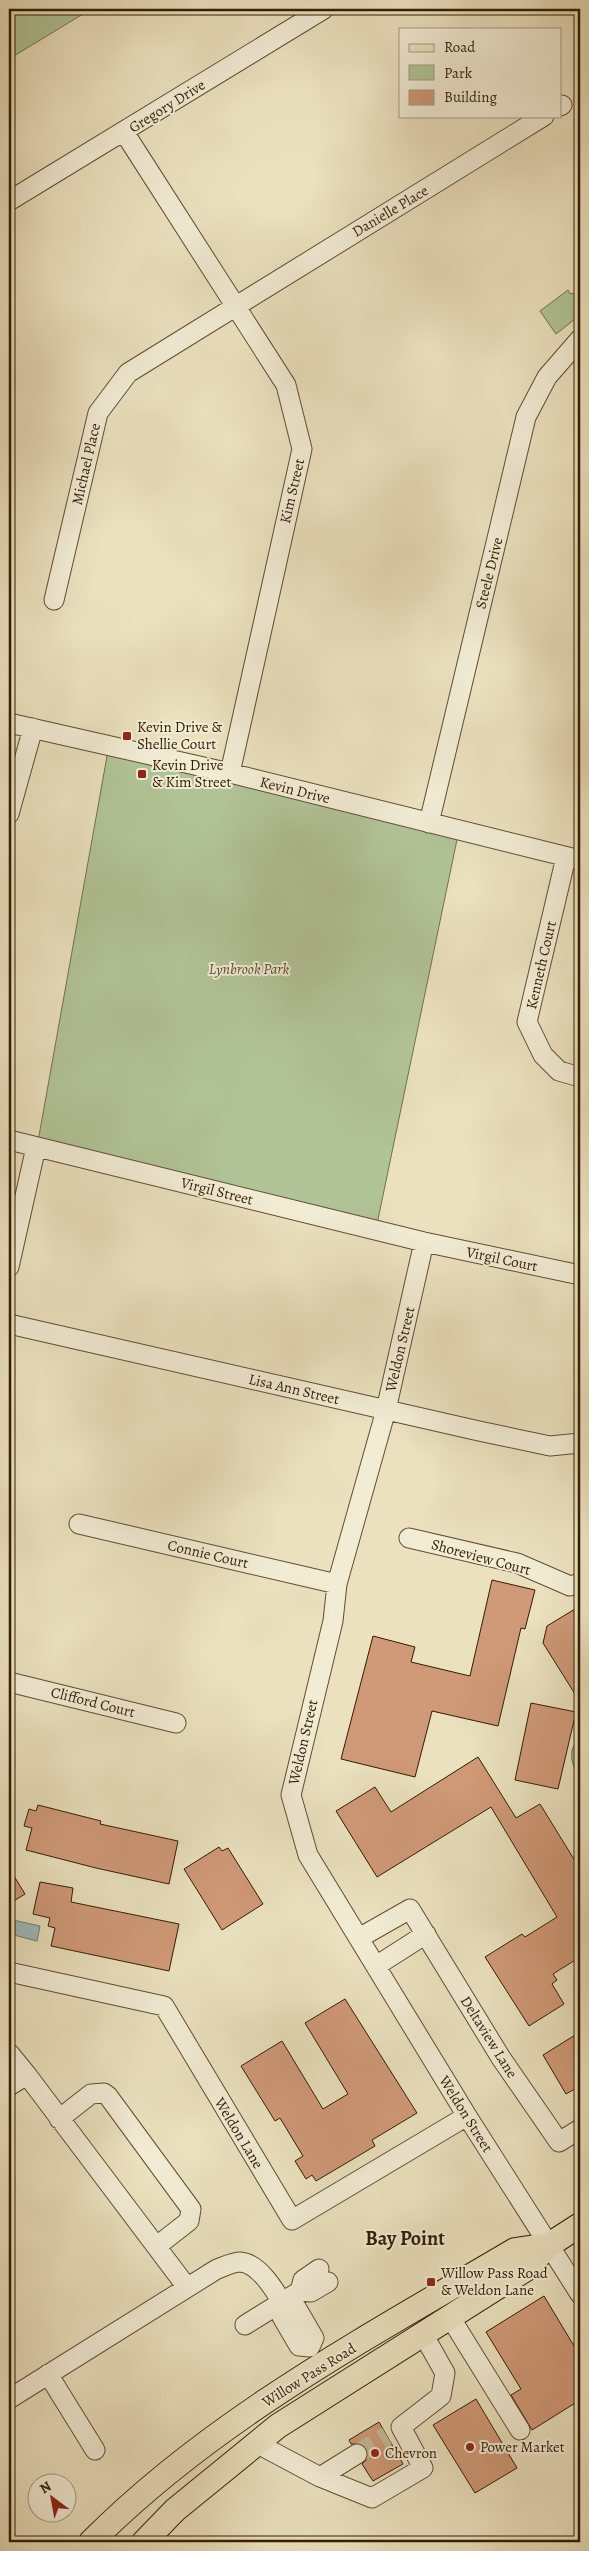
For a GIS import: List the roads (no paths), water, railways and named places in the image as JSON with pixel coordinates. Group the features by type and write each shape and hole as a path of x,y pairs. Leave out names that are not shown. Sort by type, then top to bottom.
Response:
{"main road":[{"name":"Willow Pass Road","path":"144,2542 175,2510 278,2426 526,2269 549,2245 580,2225"},
{"name":"Willow Pass Road","path":"91,2542 205,2443 316,2356 515,2250 549,2245"}],"street":[{"name":"Gregory Drive","path":"9,201 324,9"},
{"name":"Danielle Place","path":"235,305 541,118"},
{"name":"Kim Street","path":"124,132 286,385 302,449 230,773"},
{"name":"Michael Place","path":"54,600 98,413 128,373 235,305"},
{"name":"Steele Drive","path":"429,823 526,417 547,377 580,339"},
{"name":"Kevin Drive","path":"9,723 230,773 573,859"},
{"path":"9,814 34,728"},
{"name":"Kenneth Court","path":"573,859 527,1022 542,1055 559,1071 580,1077"},
{"name":"Virgil Street","path":"9,1140 424,1242"},
{"path":"9,1267 36,1147"},
{"name":"Virgil Court","path":"424,1242 580,1275"},
{"name":"Weldon Street","path":"424,1242 386,1410 337,1584 333,1621 303,1736 291,1795 308,1855 467,2116 580,2294"},
{"name":"Lisa Ann Street","path":"9,1324 550,1446 580,1443"},
{"name":"Connie Court","path":"79,1524 337,1584"},
{"name":"Shoreview Court","path":"409,1538 517,1563 570,1586 580,1583"},
{"name":"Clifford Court","path":"9,1682 176,1723"},
{"name":"Deltaview Lane","path":"359,1938 410,1908 501,2058 559,2142 580,2129"},
{"path":"376,1966 426,1934"},
{"name":"Weldon Lane","path":"9,1972 164,2006 292,2220 467,2116"},
{"path":"9,2053 186,2286"},
{"path":"9,2086 27,2075"},
{"path":"59,2119 91,2094 104,2093 108,2096 191,2209 189,2221 157,2246"},
{"path":"9,2399 186,2286 217,2268 240,2262 256,2269 284,2306 282,2317 299,2346 316,2356"},
{"path":"245,2325 284,2306 300,2291 311,2292 323,2276"},
{"path":"450,2317 520,2430"},
{"path":"256,2443 320,2477 372,2498 423,2468 394,2432 441,2396 445,2373 422,2334"},
{"path":"48,2374 95,2450"},
{"path":"320,2477 357,2454"}],"water":[{"path":"13,1920 40,1926 37,1941 10,1934"}],"tunnel":[{"path":"357,2454 387,2436"}],"place":[{"name":"Kevin Drive & Shellie Court","path":"127,736"},
{"name":"Kevin Drive & Kim Street","path":"142,774"},
{"name":"Willow Pass Road & Weldon Lane","path":"431,2282"},
{"name":"Power Market","path":"470,2447"},
{"name":"Chevron","path":"375,2453"}],"district":[{"name":"Bay Point","path":"405,2238"}],"park label":[{"name":"Lynbrook Park","path":"249,969"}]}
